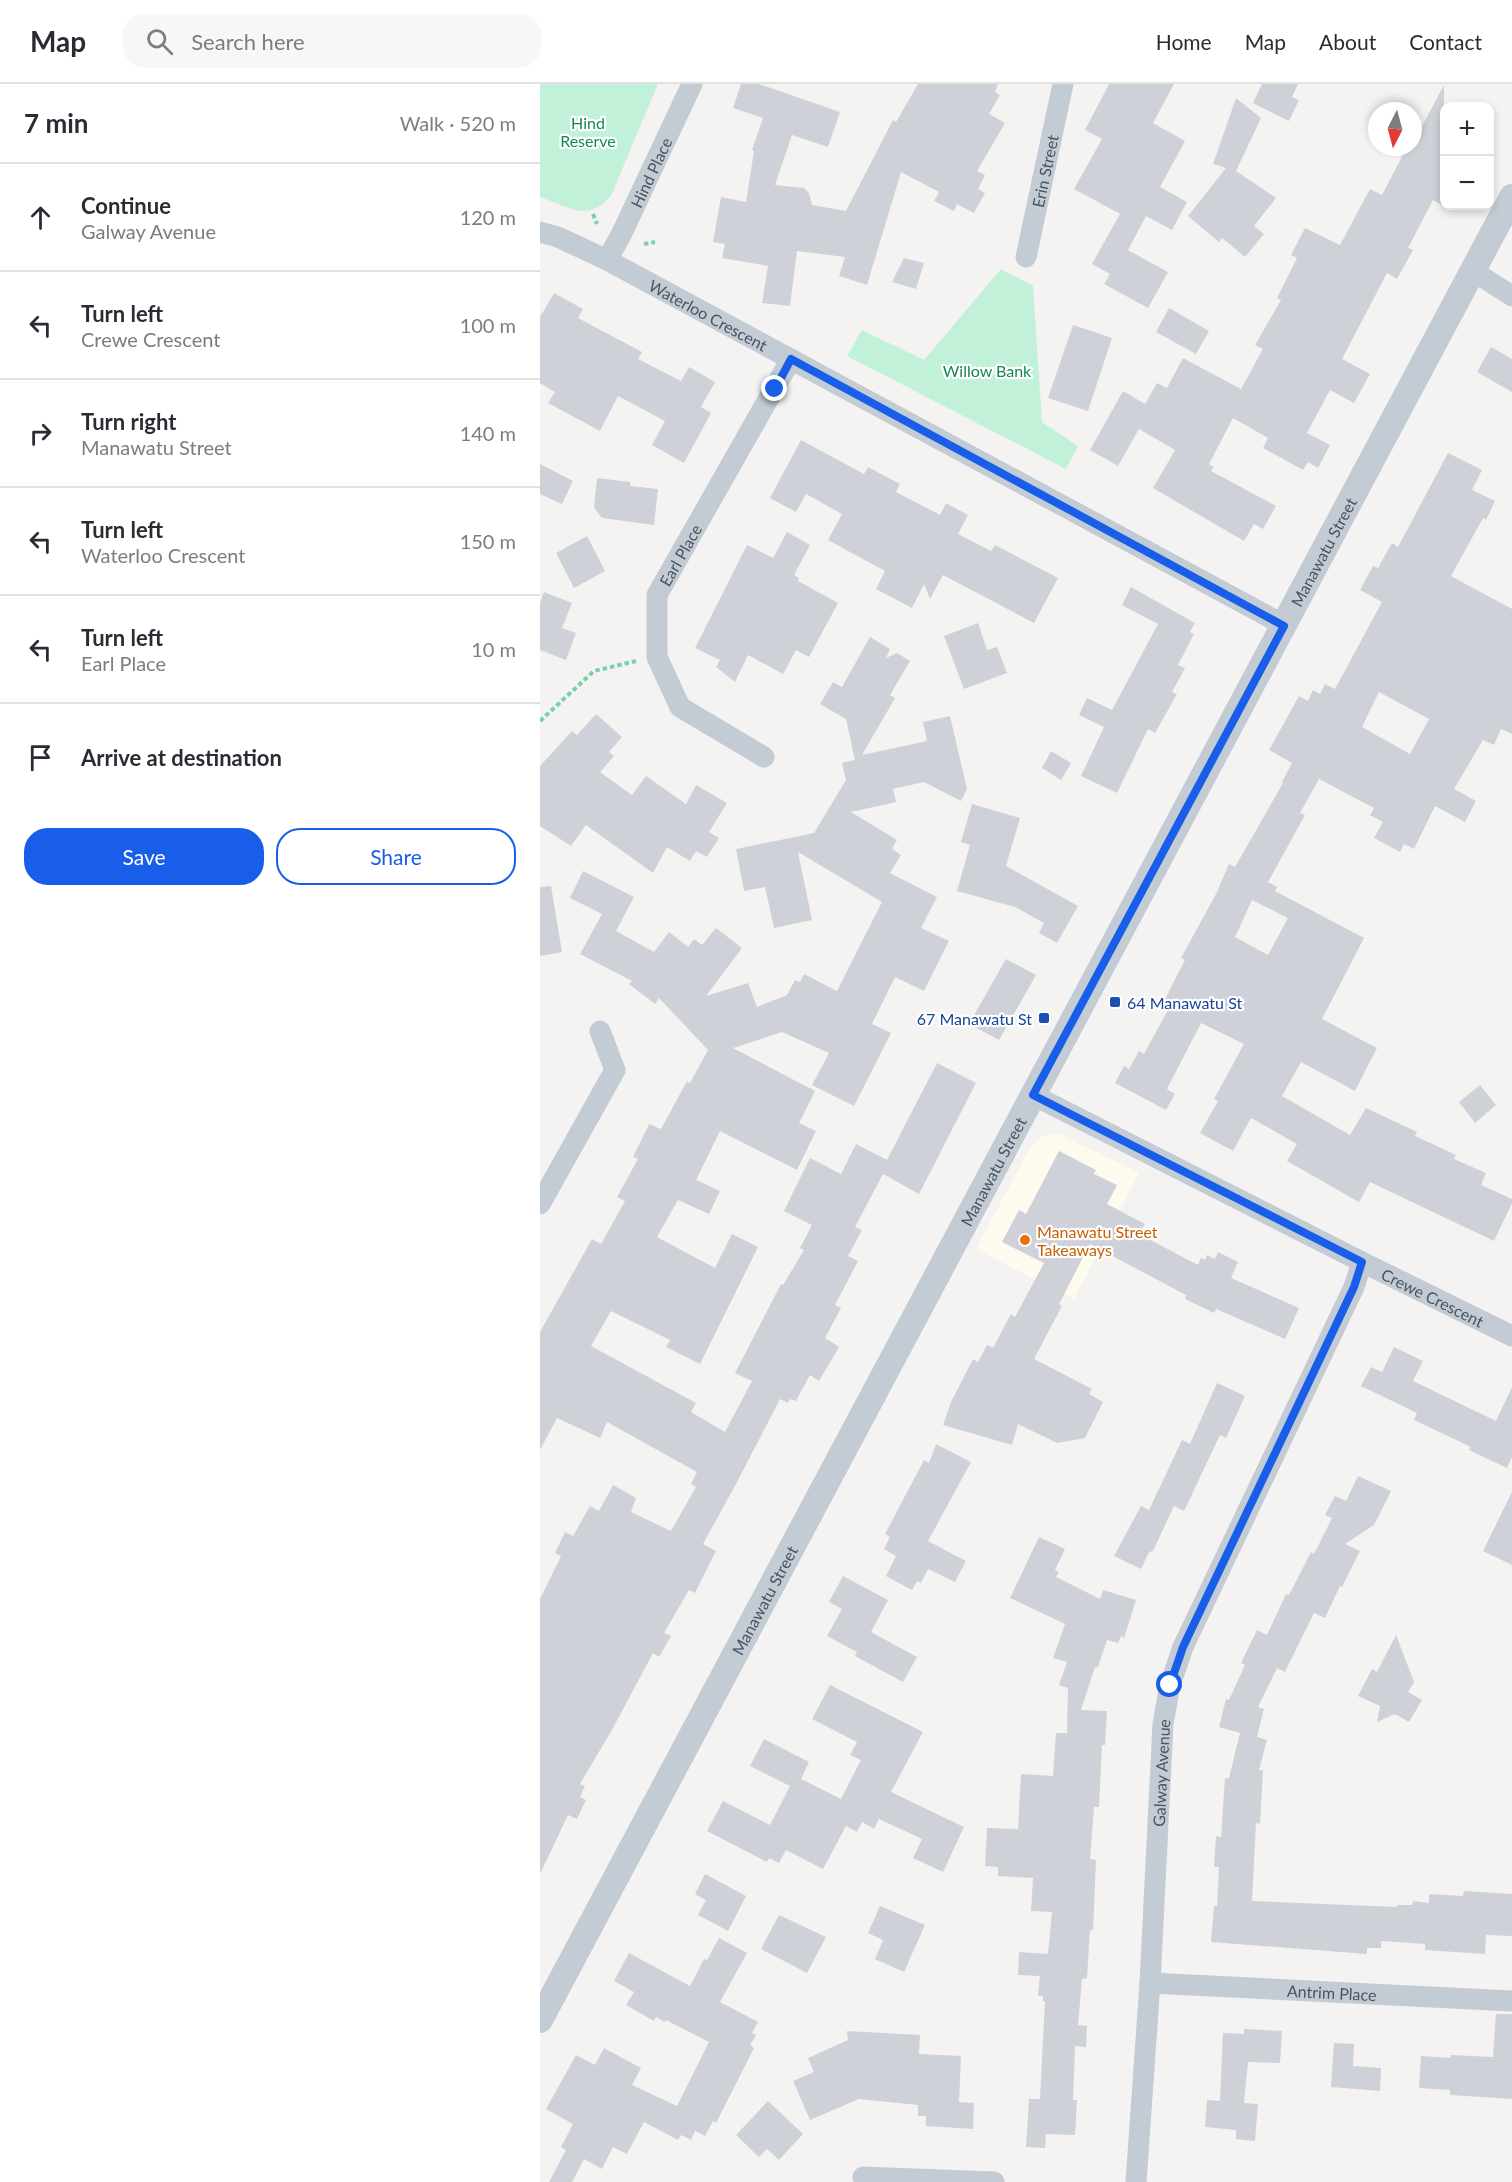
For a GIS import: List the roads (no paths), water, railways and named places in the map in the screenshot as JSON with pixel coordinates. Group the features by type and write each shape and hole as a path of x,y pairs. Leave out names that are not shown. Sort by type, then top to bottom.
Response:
{"street":[{"name":"Hind Place","path":"607,260 692,84"},
{"name":"Erin Street","path":"1026,257 1063,84"},
{"name":"Manawatu Street","path":"540,2020 1512,197"},
{"name":"Waterloo Crescent","path":"540,232 558,237 607,260 1284,626"},
{"path":"1473,271 1512,296"},
{"name":"Earl Place","path":"764,757 680,707 657,657 657,595 791,359"},
{"path":"540,1204 615,1070 600,1031"},
{"name":"Crewe Crescent","path":"1033,1095 1512,1336"},
{"name":"Galway Avenue","path":"1136,2182 1150,1983 1163,1724 1170,1685 1183,1647 1354,1287 1362,1262"},
{"name":"Antrim Place","path":"1150,1983 1512,2001"},
{"path":"863,2177 994,2182"}],"place":[{"name":"64 Manawatu St","path":"1115,1002"},
{"name":"67 Manawatu St","path":"1044,1018"},
{"name":"Manawatu Street Takeaways","path":"1025,1240"}],"park label":[{"name":"Hind Reserve","path":"588,131"},
{"name":"Willow Bank","path":"987,370"}]}
